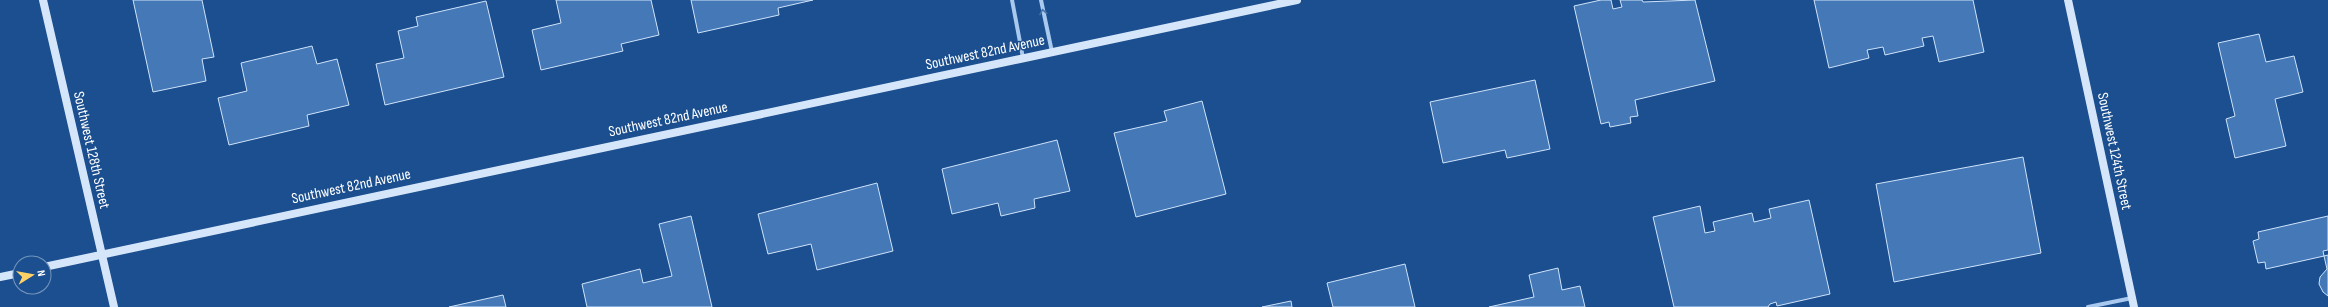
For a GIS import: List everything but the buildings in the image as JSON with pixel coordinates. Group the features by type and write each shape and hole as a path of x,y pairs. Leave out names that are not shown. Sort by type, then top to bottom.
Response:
{"street":[{"name":"Southwest 128th Street","path":"43,0 103,253 114,307"},
{"path":"1012,0 1022,58"},
{"path":"1041,0 1052,52"},
{"name":"Southwest 82nd Avenue","path":"52,265 103,253 1297,0"},
{"name":"Southwest 124th Street","path":"2068,0 2134,307"},
{"path":"0,277 12,275"},
{"path":"2088,307 2132,298"}]}
